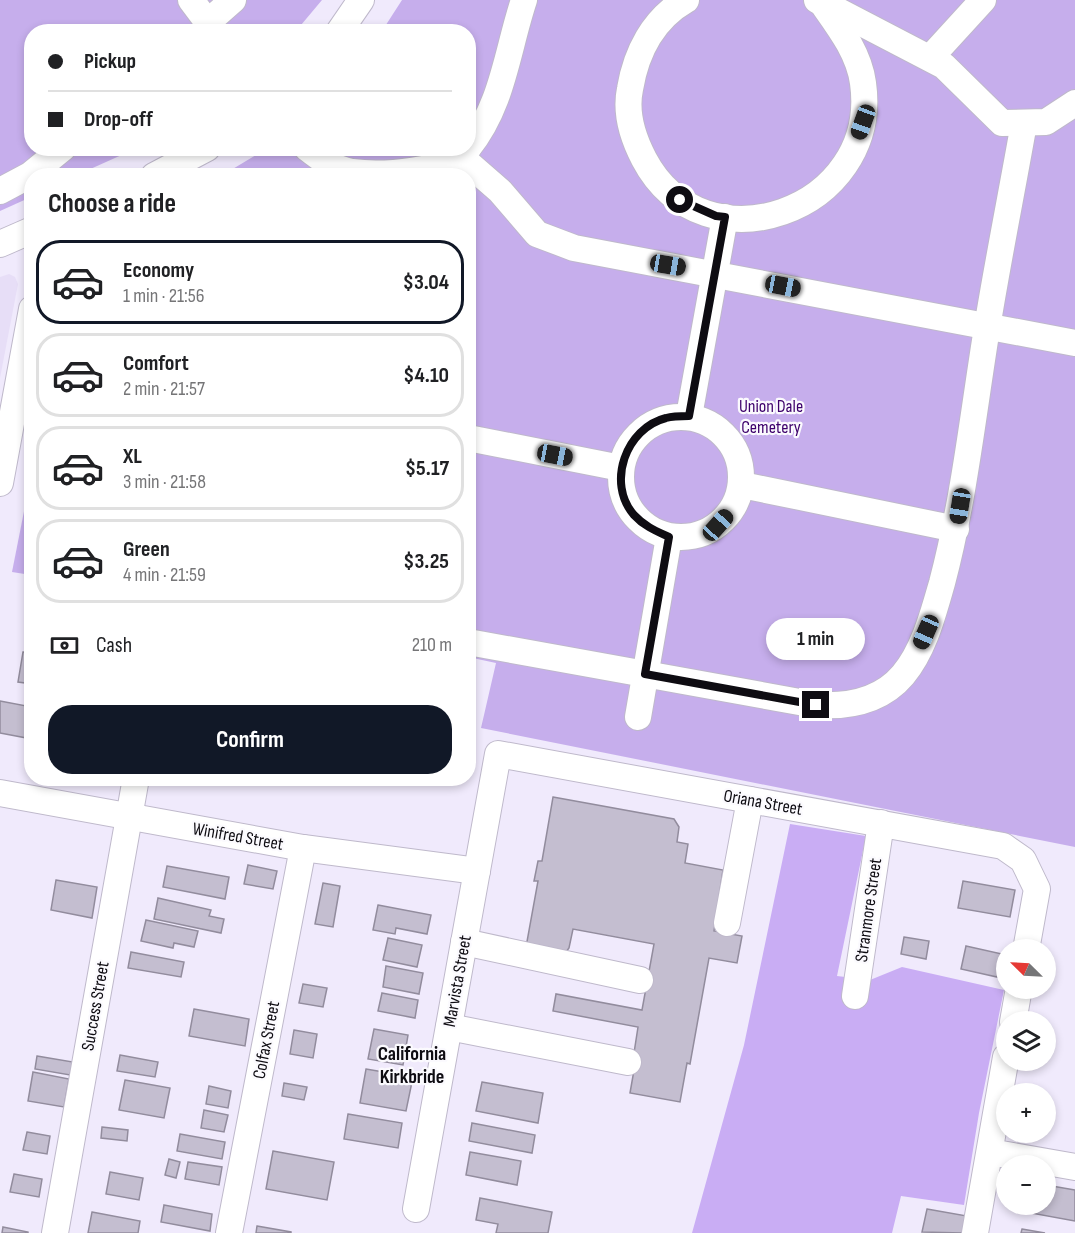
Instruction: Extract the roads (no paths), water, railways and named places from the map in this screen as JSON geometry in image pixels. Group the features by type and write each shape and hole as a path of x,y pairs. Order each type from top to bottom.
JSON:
{"street":[{"path":"191,0 209,24"},
{"path":"213,24 233,0"},
{"path":"344,24 361,0"},
{"path":"476,138 482,131 500,91 524,0"},
{"path":"686,0 654,27 635,62 628,100 634,139 652,173 680,200 716,216 754,220 792,210 825,189 849,159 863,122 863,83 851,46 820,1"},
{"path":"930,58 983,0"},
{"path":"820,1 944,66 1002,123 1046,122 1075,103"},
{"path":"476,643 816,705 845,705 873,697 892,686 904,673 933,617 956,529 987,327 1024,123"},
{"path":"39,168 53,156"},
{"path":"169,168 192,156"},
{"path":"317,156 327,164 339,168"},
{"path":"427,168 454,156"},
{"path":"469,156 537,234 574,248 1075,343"},
{"path":"0,191 24,178"},
{"path":"689,416 725,217"},
{"path":"0,244 24,234"},
{"path":"0,483 24,352"},
{"path":"689,416 712,424 730,440 740,461 742,485 734,507 718,525 697,536 669,537 650,529 633,514 622,492 621,468 628,446 644,428 666,418 689,416"},
{"path":"476,440 621,468"},
{"path":"742,485 956,529"},
{"path":"638,717 669,537"},
{"name":"Oriana Street","path":"498,754 1004,846 1023,860 1037,889 1028,939"},
{"name":"Marvista Street","path":"416,1209 498,754"},
{"name":"Success Street","path":"55,1233 135,786"},
{"name":"Winifred Street","path":"0,792 303,848 477,872"},
{"path":"727,923 750,800"},
{"name":"Stranmore Street","path":"855,996 881,823"},
{"name":"Colfax Street","path":"229,1233 303,848"},
{"path":"464,942 640,980"},
{"path":"449,1027 628,1062"},
{"path":"975,1233 1004,1071"},
{"path":"990,1152 1075,1167"}],"district":[{"name":"California Kirkbride","path":"412,1064"}],"park label":[{"name":"Union Dale Cemetery","path":"771,416"}]}
